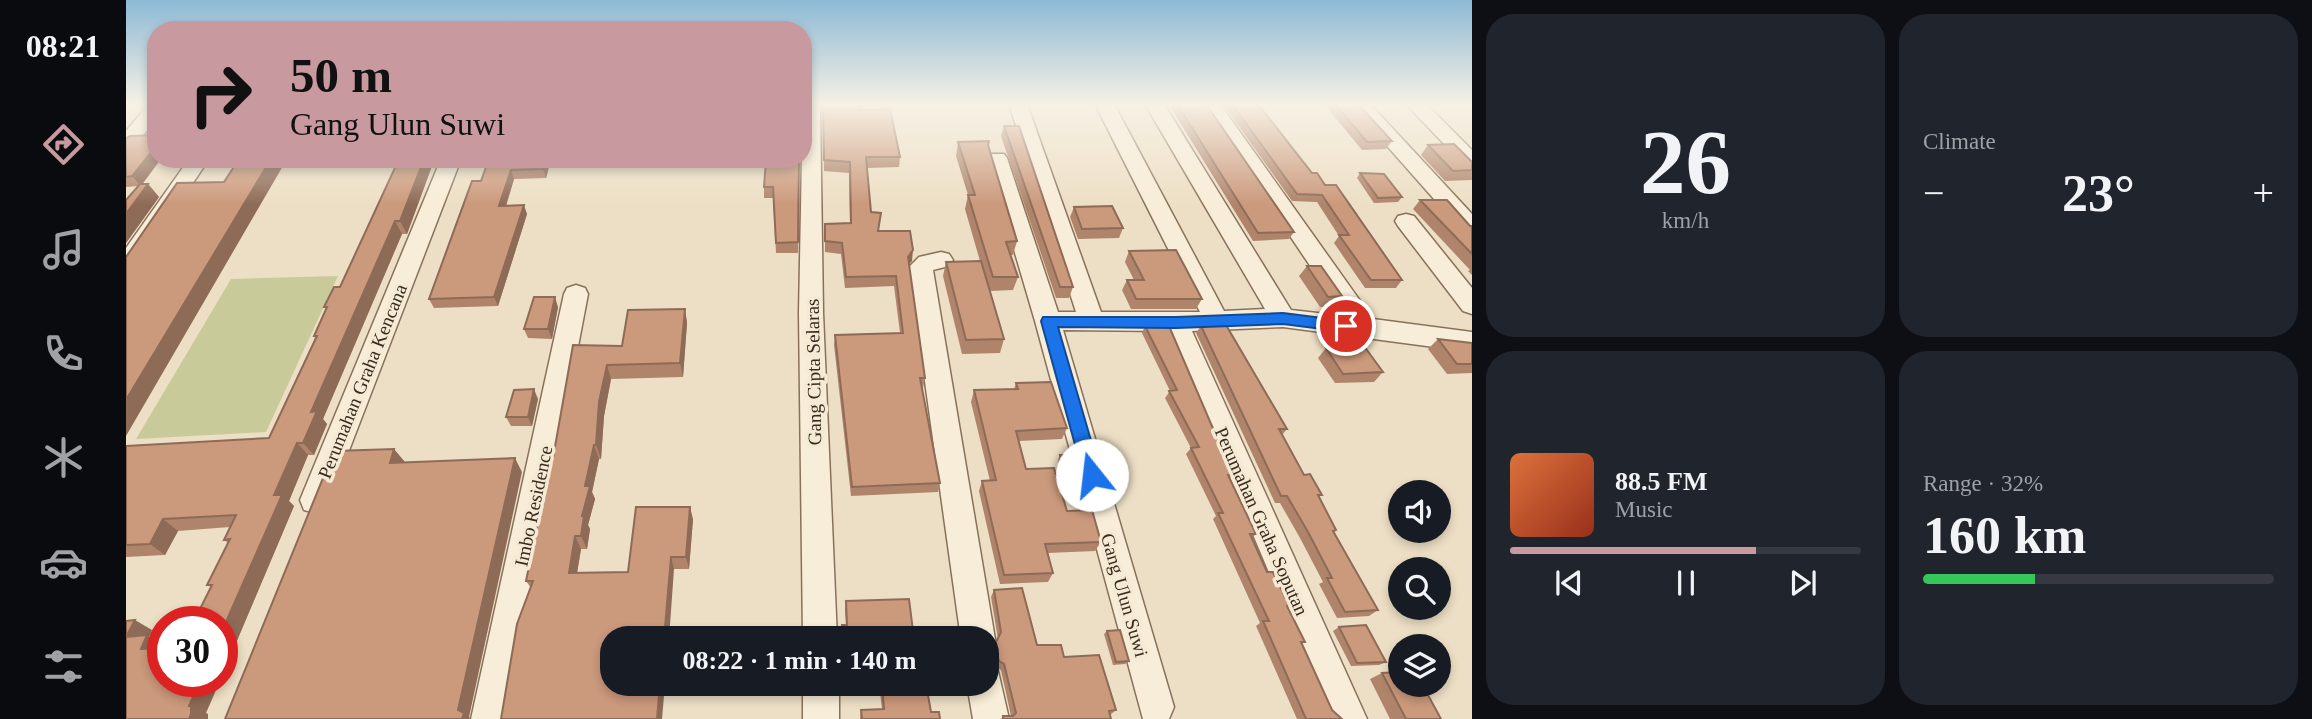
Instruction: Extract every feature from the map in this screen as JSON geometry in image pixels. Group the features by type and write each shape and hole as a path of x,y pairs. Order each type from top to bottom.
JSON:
{"street":[{"path":"1029,138 1092,322"},
{"path":"1121,138 1217,321"},
{"path":"1174,138 1283,318"},
{"path":"1233,138 1367,329"},
{"path":"1390,138 1472,228"},
{"path":"1448,138 1472,162"},
{"name":"Gang Ulun Suwi","path":"997,158 1048,321 1156,707"},
{"path":"126,265 193,168"},
{"name":"Perumahan Graha Kencana","path":"303,530 447,168"},
{"name":"Gang Cipta Selaras","path":"811,168 811,313 820,626"},
{"path":"1406,221 1472,305"},
{"path":"941,260 921,267 976,626"},
{"name":"Imbo Residence","path":"489,719 576,294"},
{"path":"1048,321 1176,322 1283,318 1472,342"},
{"name":"Perumahan Graha Soputan","path":"1176,322 1349,719"},
{"path":"821,696 821,719"},
{"path":"987,696 990,719"}],"green space":[{"path":"338,276 266,432 136,439 231,279"}],"building":[{"path":"126,138 147,138 147,157 132,176 126,177"},
{"path":"824,138 896,138 900,157 866,157 871,212 881,213 878,231 910,231 913,250 908,257 925,378 920,378 940,483 852,487 835,335 903,333 896,276 846,277 842,243 825,241 825,224 851,223 850,162 824,160"},
{"path":"1008,138 1023,138 1073,287 1060,287"},
{"path":"1198,138 1229,138 1294,232 1258,233"},
{"path":"1256,138 1284,138 1325,185 1336,185 1402,280 1371,280 1339,235 1349,235 1322,195 1297,194"},
{"path":"1363,138 1389,138 1392,141 1367,142"},
{"path":"989,141 1017,241 1006,242 1018,277 993,277 968,195 975,195 958,142"},
{"path":"1454,144 1472,162 1472,170 1453,171 1428,145"},
{"path":"233,168 266,168 126,400 126,257 177,183 224,182"},
{"path":"395,168 421,168 400,221 395,221 311,412 317,411 303,443 297,443 274,495 282,495 233,606 202,606 212,585 207,585 230,539 224,540 236,515 163,519 150,544 126,545 126,446 269,438 317,336 314,336 334,287 340,287"},
{"path":"486,168 543,168 511,170 499,206 524,205 494,297 429,299 472,181 481,181"},
{"path":"765,168 799,168 798,242 776,243 773,187 764,187"},
{"path":"1360,173 1384,174 1402,197 1378,198"},
{"path":"140,184 148,184 126,214 126,200"},
{"path":"1420,200 1447,200 1472,226 1472,254"},
{"path":"1112,206 1123,228 1082,229 1074,207"},
{"path":"1176,250 1202,299 1136,299 1127,280 1144,280 1129,251"},
{"path":"981,261 1004,339 966,340 946,262"},
{"path":"1307,266 1321,266 1342,296 1328,297"},
{"path":"534,297 555,297 548,329 524,329"},
{"path":"685,309 680,363 607,365 599,402 596,445 585,486 590,486 582,516 581,536 575,536 569,573 628,572 636,507 690,507 686,557 671,557 665,626 600,626 600,696 659,696 657,719 501,719 517,624 533,581 526,581 553,458 573,345 622,346 628,310"},
{"path":"1226,325 1287,429 1279,429 1304,475 1310,474 1322,495 1318,495 1336,530 1333,531 1378,610 1345,612 1327,578 1332,578 1308,532 1287,496 1281,496 1201,326"},
{"path":"1145,326 1169,326 1233,475 1228,475 1256,534 1250,534 1267,572 1273,572 1289,605 1287,606 1305,642 1301,642 1332,710 1342,719 1306,719 1263,621 1269,621 1218,513 1223,513 1191,448 1199,447 1169,391 1177,390"},
{"path":"1438,339 1472,343 1472,364 1457,364"},
{"path":"1364,346 1383,372 1343,374 1326,348"},
{"path":"1051,382 1067,428 1016,431 1026,469 1054,468 1067,511 1092,510 1101,542 1045,544 1053,573 1004,575 982,481 996,480 974,390 1018,389 1016,383"},
{"path":"534,389 528,417 506,417 514,390"},
{"path":"394,449 390,463 515,458 458,710 464,713 462,719 225,719 234,697 238,697 238,687 334,451"},
{"path":"1060,455 1072,455 1079,481 1068,481"},
{"path":"1022,588 1037,645 1061,645 1064,657 1099,655 1116,710 1109,711 1111,719 1003,719 1003,716 1013,716 1016,713 1004,664 999,661 1001,632 994,590"},
{"path":"909,599 912,626 842,626 847,625 846,601"},
{"path":"135,620 126,637 126,621"},
{"path":"1366,625 1386,662 1357,663 1339,627"},
{"path":"1120,630 1129,661 1116,662 1107,631"},
{"path":"147,635 141,649 147,649 147,697 193,697 189,706 191,714 189,719 126,719 126,637"},
{"path":"1382,673 1388,673 1388,684"},
{"path":"883,696 928,696 931,712 939,712 940,719 862,719 861,710 884,709"},
{"path":"1395,697 1429,697 1441,719 1406,719"}],"route":[{"path":"1092,475 1048,321 1176,322 1283,318 1346,326"}]}
